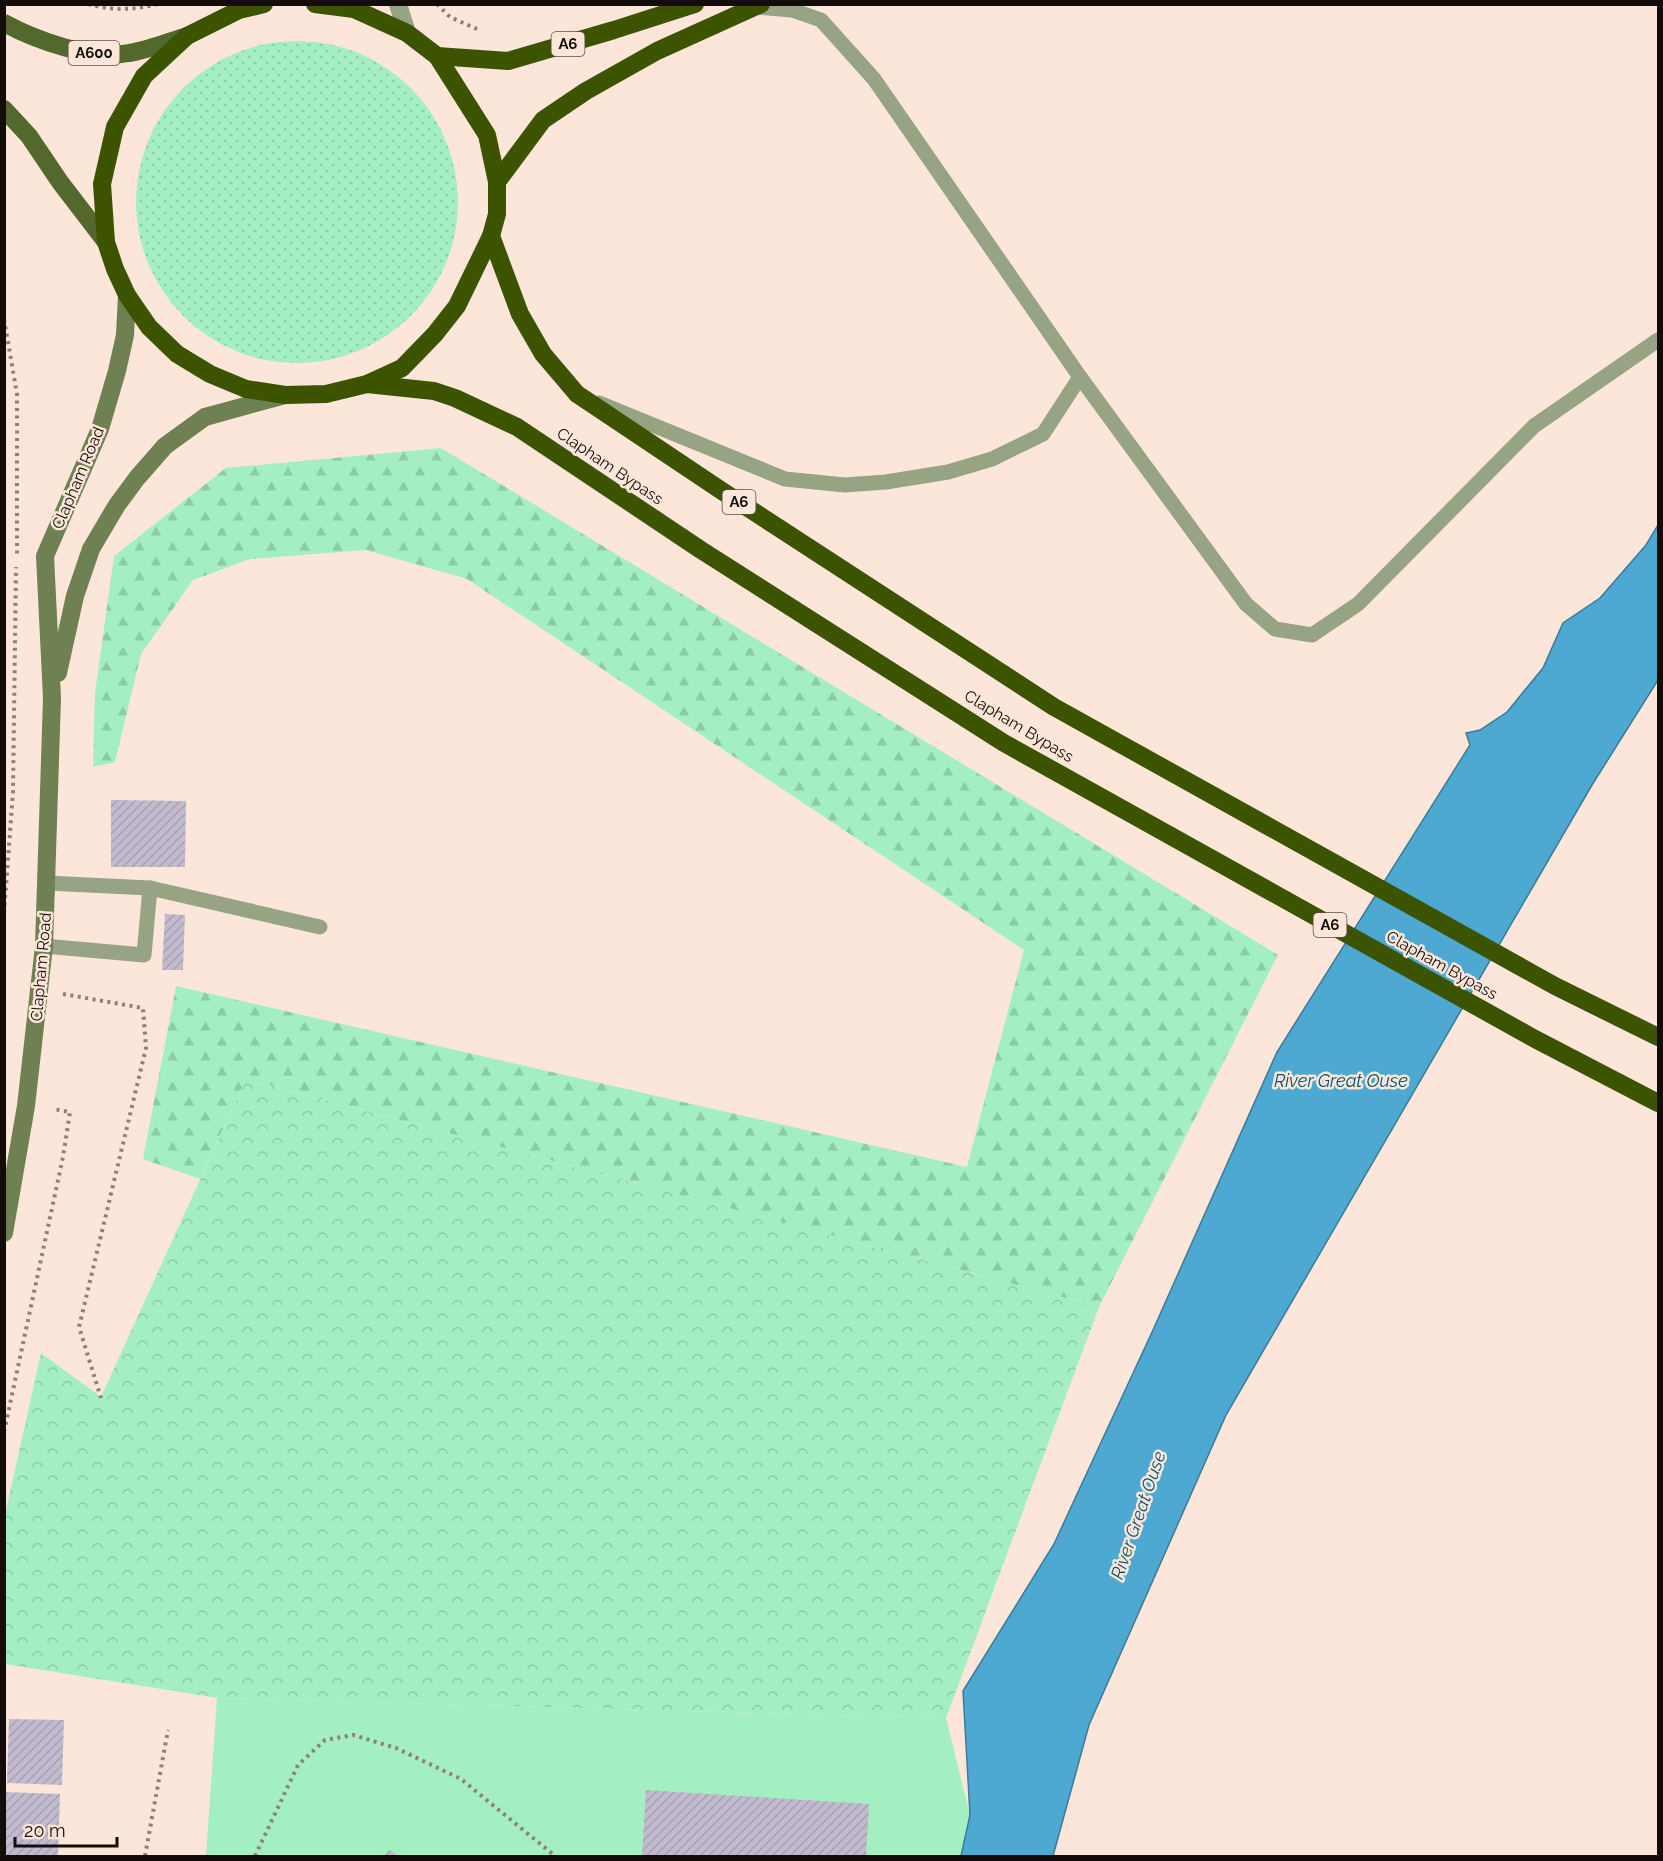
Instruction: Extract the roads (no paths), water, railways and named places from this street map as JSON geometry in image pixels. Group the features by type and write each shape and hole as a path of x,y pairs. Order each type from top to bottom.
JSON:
{"highway":[{"path":"264,4 239,10 186,36 144,76 115,127 102,184 106,242 126,295 149,327 177,354 210,375 246,389 285,395 326,394 367,384 402,368 435,334 457,306 491,236 497,214 497,182 487,135 437,56 407,33 354,9 315,4"},
{"name":"A6","path":"437,56 508,61 695,4"},
{"path":"497,182 543,120 586,91 657,51 759,6"},
{"name":"Clapham Bypass","path":"491,236 520,314 543,354 577,394 732,498 1054,707 1556,986 1659,1037"},
{"name":"Clapham Bypass","path":"367,384 434,391 517,428 701,550 1004,743 1535,1039 1659,1103"}],"main road":[{"name":"A600","path":"4,23 25,34 71,49 96,53 128,54 186,36"},
{"path":"4,109 29,136 60,182 106,242"}],"street":[{"path":"398,4 407,33"},
{"name":"Clapham Road","path":"4,1233 26,1106 44,946 52,699 45,556 100,429 125,335 126,295"},
{"name":"Clapham Road","path":"52,699 75,596 91,549 117,505 165,446 206,417 285,395"}],"lane":[{"path":"759,6 792,10 821,20 874,80 1080,377 1246,604 1275,629 1312,635 1358,604 1534,426 1659,340"},
{"path":"577,394 785,479 844,485 886,482 948,472 992,459 1043,434 1080,377"},
{"path":"47,883 150,888 320,927"},
{"path":"44,946 144,955 150,888"}],"water":[{"name":"River Great Ouse","path":"1658,525 1658,680 1592,785 1226,1415 1089,1725 1053,1856 961,1856 970,1815 963,1691 1054,1544 1153,1330 1277,1052 1470,745 1466,733 1480,730 1507,712 1543,668 1563,623 1600,598 1646,545"}]}
